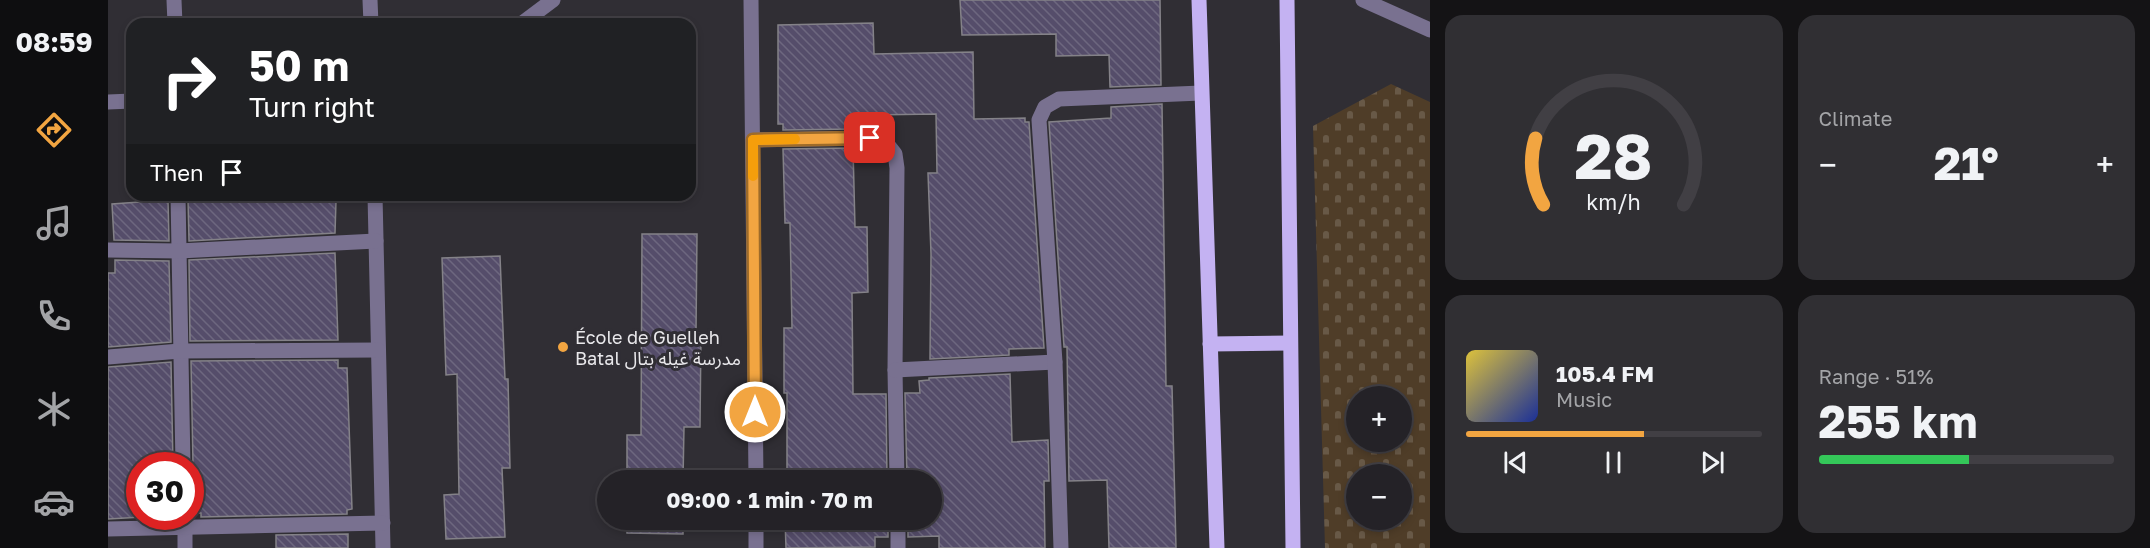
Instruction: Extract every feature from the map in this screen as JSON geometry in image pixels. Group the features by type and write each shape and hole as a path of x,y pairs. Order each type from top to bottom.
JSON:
{"main road":[{"path":"1199,0 1217,548"},
{"path":"1287,0 1293,548"},
{"path":"1210,344 1290,343"}],"street":[{"path":"174,0 175,18"},
{"path":"370,0 371,18"},
{"path":"529,18 553,0"},
{"path":"751,0 756,470"},
{"path":"1363,0 1430,30"},
{"path":"1061,548 1055,362 1039,120 1045,107 1059,99 1201,93"},
{"path":"108,102 126,100"},
{"path":"753,140 870,138 884,140 895,154 897,168 895,370 897,470"},
{"path":"178,201 183,452"},
{"path":"375,201 383,548"},
{"path":"108,250 179,251 376,241"},
{"path":"108,357 180,351 378,350"},
{"path":"895,370 1055,362"},
{"path":"204,521 383,523"},
{"path":"108,529 126,527"},
{"path":"185,530 185,548"},
{"path":"756,530 756,548"},
{"path":"898,530 898,548"}],"green space":[{"path":"1391,84 1430,102 1430,548 1325,548 1313,126"}],"building":[{"path":"960,0 1160,0 1161,85 1110,87 1109,55 1056,56 1056,34 962,35"},
{"path":"873,23 874,54 973,52 974,119 1025,118 1025,122 1029,122 1044,348 1009,349 1009,355 930,359 931,254 928,173 937,173 936,114 870,115 870,122 852,122 852,129 783,130 783,124 778,124 778,25"},
{"path":"1162,104 1166,386 1172,386 1176,548 1109,548 1107,480 1069,481 1067,347 1064,347 1049,122 1111,118 1111,107"},
{"path":"853,148 855,227 867,227 868,292 852,293 853,394 886,394 887,470 787,470 784,328 792,328 790,223 785,223 783,149"},
{"path":"168,201 169,241 114,240 112,204"},
{"path":"188,201 336,201 335,233 189,241"},
{"path":"642,234 697,234 696,333 701,333 700,427 684,427 683,470 627,470 627,435 641,435"},
{"path":"335,253 338,340 190,341 189,260"},
{"path":"500,256 505,379 508,379 510,468 502,468 505,537 446,539 444,495 459,494 457,374 446,375 442,258"},
{"path":"115,260 169,261 171,342 108,347 108,273 115,273"},
{"path":"338,360 338,368 347,368 352,509 347,510 347,514 204,517 204,452 193,452 191,361"},
{"path":"171,362 173,452 126,452 126,518 108,519 108,367"},
{"path":"1010,374 1012,442 1048,440 1049,481 1044,481 1045,548 939,548 939,536 908,537 908,530 942,530 942,470 907,470 905,393 920,393 919,381 929,380 929,378"},
{"path":"627,530 683,530 683,534 627,533"},
{"path":"785,530 888,530 888,537 875,537 875,547 786,548"},
{"path":"348,534 348,548 276,548 276,535"}],"slow traffic":[{"path":"753,176 753,140 795,139"}],"place":[{"name":"École de Guelleh Batal مدرسة غيله بتال","path":"563,347"}],"route":[{"path":"755,412 753,140 870,138"}]}
